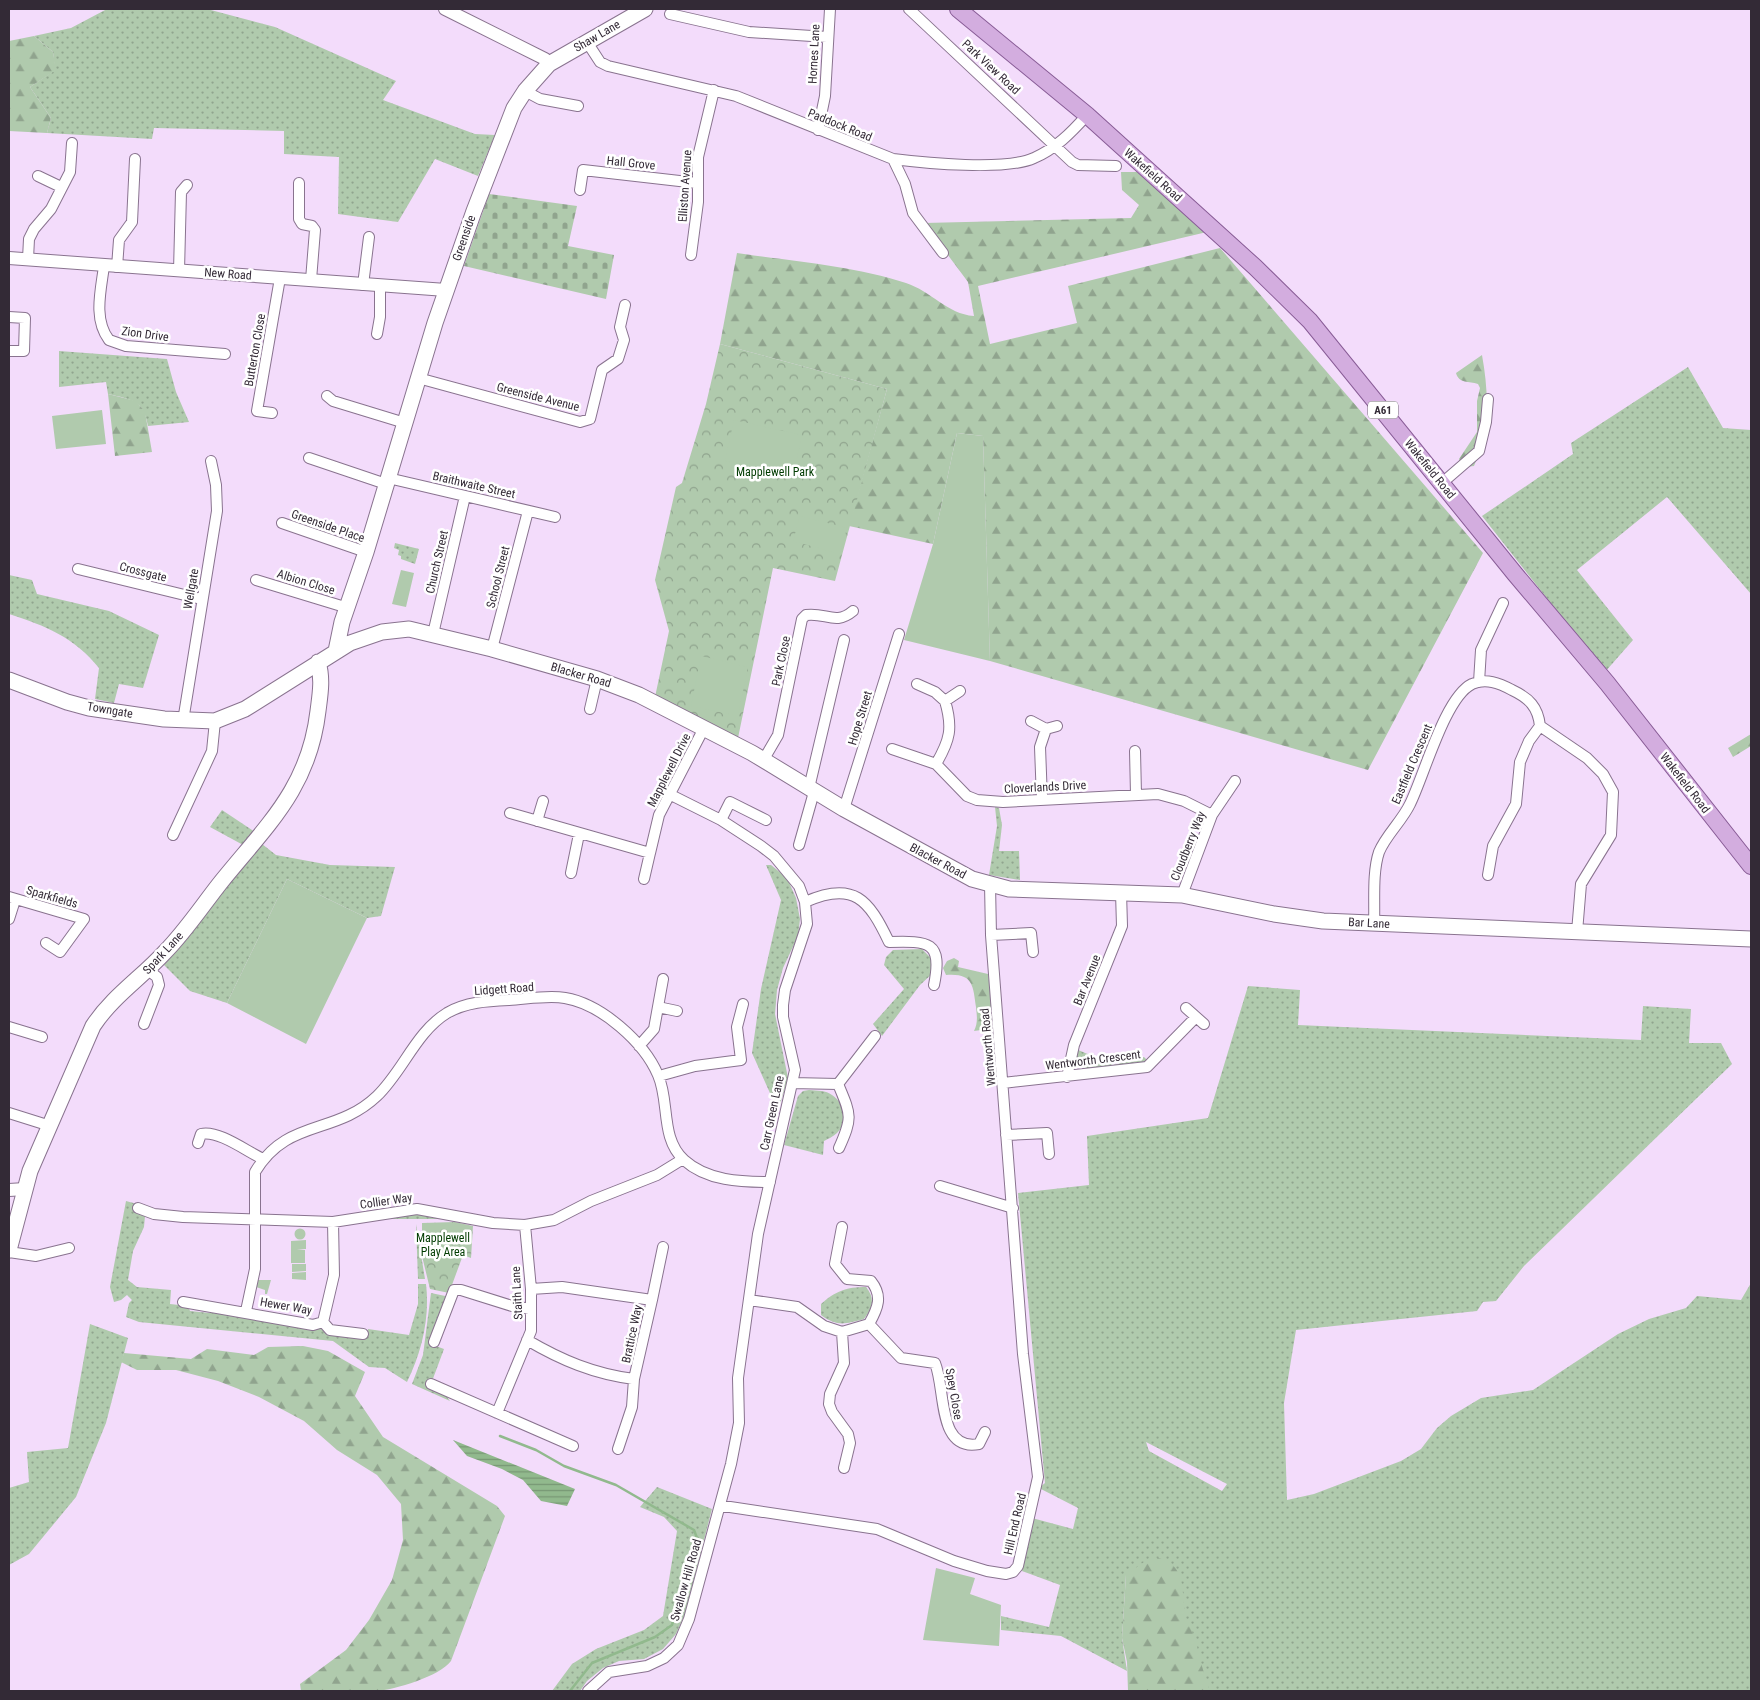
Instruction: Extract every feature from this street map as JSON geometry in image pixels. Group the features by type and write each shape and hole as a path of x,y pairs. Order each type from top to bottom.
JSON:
{"main road":[{"name":"Shaw Lane","path":"549,64 645,9"},
{"name":"Wakefield Road","path":"958,9 1087,115 1255,267 1310,321 1515,574 1607,683 1751,866"},
{"name":"Greenside","path":"336,651 446,290 498,146 514,108 525,91 549,64"},
{"path":"347,610 359,638"},
{"name":"Blacker Road","path":"336,651 359,638 396,629 409,629 492,649 597,679 639,695 764,759 844,809 960,873 990,884"},
{"name":"Towngate","path":"9,680 67,702 89,708 183,721 215,721 245,709 336,651"},
{"name":"Spark Lane","path":"9,1251 30,1171 93,1026 106,1008 148,970 177,940 278,814 298,782 316,726 321,689 321,672 318,662"},
{"name":"Bar Lane","path":"990,884 1032,890 1182,895 1302,919 1374,924 1751,939"}],"street":[{"path":"445,9 545,59 549,64"},
{"name":"Hornes Lane","path":"818,130 825,96 830,9"},
{"name":"Park View Road","path":"908,9 1078,165 1116,166"},
{"path":"670,14 749,32 827,37"},
{"name":"Paddock Road","path":"587,42 600,62 608,66 714,90 758,104 893,159 929,162 1015,163 1034,158 1056,145 1071,134 1087,115"},
{"name":"Elliston Avenue","path":"691,255 698,202 699,148 714,90"},
{"path":"525,91 540,99 578,106"},
{"path":"28,259 32,234 51,208 70,172 72,143"},
{"name":"Zion Drive","path":"135,159 132,222 119,240 110,266 99,314 101,326 109,340 126,346 225,354"},
{"path":"893,159 905,184 913,213 943,253"},
{"name":"Hall Grove","path":"580,190 583,170 697,183"},
{"path":"38,176 62,187"},
{"path":"300,183 299,219 302,224 312,226 315,230 311,280"},
{"path":"178,270 181,192 187,185"},
{"path":"363,285 369,237"},
{"name":"New Road","path":"9,258 446,290"},
{"name":"Butterton Close","path":"272,412 257,411 280,278"},
{"path":"377,334 380,317 380,286"},
{"name":"Greenside Avenue","path":"418,378 580,422 590,419 602,370 618,358 624,340 620,328 625,305"},
{"path":"9,317 25,318 24,352 9,350"},
{"path":"327,396 333,401 405,423"},
{"path":"1442,483 1479,451 1486,422 1488,398"},
{"path":"309,458 387,481"},
{"name":"Wellgate","path":"183,721 201,599 217,512 216,484 211,461"},
{"name":"Braithwaite Street","path":"387,481 465,496 555,517"},
{"name":"Church Street","path":"433,634 465,496"},
{"name":"School Street","path":"492,649 528,511"},
{"name":"Greenside Place","path":"282,523 366,552"},
{"name":"Crossgate","path":"78,569 201,599"},
{"name":"Albion Close","path":"256,580 347,610"},
{"path":"1503,603 1481,650 1479,682 1501,684 1520,694 1535,708 1540,726 1588,758 1603,774 1613,792 1611,835 1580,884 1577,932"},
{"name":"Park Close","path":"764,759 778,735 802,619 806,615 811,614 837,619 845,618 853,611"},
{"name":"Hope Street","path":"844,809 899,634"},
{"path":"799,845 844,640"},
{"path":"590,709 597,679"},
{"name":"Eastfield Crescent","path":"1374,924 1376,870 1380,852 1409,805 1440,729 1459,696 1472,685 1479,682"},
{"path":"917,684 936,692 945,701 949,714 949,740 936,764"},
{"path":"945,701 960,691"},
{"path":"173,834 212,751 215,721"},
{"path":"1031,721 1046,729 1057,726"},
{"path":"1488,875 1493,846 1516,804 1520,762 1529,741 1540,726"},
{"name":"Mapplewell Drive","path":"644,879 659,815 704,728"},
{"path":"1042,800 1040,747 1046,729"},
{"name":"Cloverlands Drive","path":"892,749 936,764 967,796 977,800 1003,802 1136,794 1172,796 1212,815"},
{"path":"1135,750 1136,794"},
{"name":"Cloudberry Way","path":"1182,895 1212,815 1235,781"},
{"name":"Carr Green Lane","path":"669,794 721,820 774,856 792,875 805,902 805,934 789,976 783,1005 783,1017 795,1070 758,1234 738,1378 739,1423 720,1508"},
{"path":"537,821 543,801"},
{"path":"721,820 730,802 766,820"},
{"path":"510,813 650,853"},
{"path":"571,872 579,834"},
{"name":"Wentworth Road","path":"990,884 991,935 1013,1208"},
{"name":"Bar Avenue","path":"1067,1077 1074,1046 1122,926 1121,892"},
{"path":"805,902 832,893 843,893 861,900 875,913 889,942 918,941 932,949 938,965 934,986"},
{"name":"Sparkfields","path":"9,919 12,898 84,919 60,952 46,943"},
{"path":"991,935 1031,933 1033,952"},
{"path":"144,1024 159,985 157,977 148,970"},
{"path":"639,1046 654,1029 663,979"},
{"name":"Lidgett Road","path":"255,1221 255,1172 263,1159 278,1144 302,1131 354,1114 376,1097 394,1077 426,1030 446,1014 466,1004 563,997 584,1002 609,1018 651,1060 659,1076 670,1138 683,1159 697,1170 735,1182 770,1182"},
{"path":"659,1076 695,1066 741,1060 737,1027 743,1004"},
{"path":"658,1007 677,1011"},
{"name":"Wentworth Crescent","path":"1003,1083 1147,1067 1200,1020 1186,1008"},
{"path":"9,1027 42,1037"},
{"path":"838,1084 875,1036"},
{"path":"792,1083 838,1084"},
{"path":"838,1084 849,1110 850,1124 839,1148"},
{"path":"9,1113 49,1124"},
{"path":"198,1143 201,1134 208,1132 222,1137 263,1159"},
{"path":"1006,1136 1046,1133 1049,1154"},
{"name":"Collier Way","path":"138,1208 154,1214 183,1218 333,1222 417,1209 493,1223 525,1225 554,1220 598,1197 657,1175 683,1159"},
{"path":"940,1186 1013,1208"},
{"path":"9,1190 25,1189"},
{"name":"Hill End Road","path":"720,1508 730,1507 877,1529 970,1566 1006,1574 1013,1572 1018,1566 1038,1477 1023,1354 1013,1208"},
{"name":"Hewer Way","path":"246,1311 255,1269 255,1221"},
{"name":"Hewer Way","path":"323,1322 334,1275 333,1222"},
{"name":"Staith Lane","path":"498,1413 531,1331 531,1289 525,1225"},
{"path":"749,1300 797,1307 824,1326 842,1332 869,1324 879,1298 876,1288 870,1281 847,1279 835,1264 842,1227"},
{"path":"652,1300 663,1246"},
{"path":"9,1251 36,1256 69,1248"},
{"name":"Brattice Way","path":"527,1340 557,1358 593,1372 634,1379 652,1300 562,1287 531,1289"},
{"path":"434,1342 454,1290 457,1289 512,1306 531,1309"},
{"name":"Hewer Way","path":"182,1302 246,1311 313,1324 323,1322"},
{"name":"Hewer Way","path":"323,1322 330,1330 363,1334"},
{"name":"Spey Close","path":"869,1324 901,1358 935,1364 939,1374 948,1430 954,1439 971,1446 979,1444 986,1432"},
{"path":"842,1332 844,1363 830,1394 829,1404 832,1412 848,1434 850,1443 844,1468"},
{"path":"618,1449 632,1407 634,1379"},
{"path":"431,1384 573,1446"},
{"name":"Swallow Hill Road","path":"588,1691 609,1672 647,1666 664,1658 678,1645 689,1619 720,1508"}],"green space":[{"path":"107,9 207,9 275,27 396,81 383,100 475,134 495,135 478,176 435,159 398,222 338,214 339,157 284,154 284,131 154,128 152,139 47,133 51,118 30,87 55,70 53,52 34,36 71,28"},
{"path":"34,36 53,52 56,70 30,87 51,118 47,133 9,131 9,41"},
{"path":"1121,172 1137,172 1207,232 978,286 990,344 1077,323 1068,286 1220,248 1483,553 1368,770 990,661 983,436 957,433 933,544 849,526 887,389 720,344 737,253 844,268 886,277 915,287 956,311 974,316 968,282 924,223 1131,218 1139,205 1122,190"},
{"path":"489,194 577,206 568,246 614,255 606,299 464,266"},
{"name":"Mapplewell Park","path":"720,344 887,389 835,581 773,568 738,738 655,697 669,631 655,580 676,487 682,483 706,404"},
{"path":"59,351 167,359 176,392 189,422 148,426 143,410 135,402 108,394 106,382 59,387"},
{"path":"1482,355 1487,412 1483,439 1474,466 1466,467 1460,464 1459,459 1477,432 1477,401 1480,388 1478,384 1462,381 1457,377 1456,373"},
{"path":"1688,367 1723,428 1751,430 1751,594 1667,497 1577,570 1633,640 1605,672 1482,516 1573,454 1571,443"},
{"path":"108,394 136,401 145,412 152,452 115,456"},
{"path":"102,410 106,444 56,449 52,416"},
{"path":"734,420 802,435 793,476 725,461"},
{"path":"957,433 983,436 990,661 904,640 933,544"},
{"path":"800,516 847,528 840,554 793,541"},
{"path":"395,543 419,549 415,564 401,559 401,556 398,555 399,550 394,548"},
{"path":"401,570 414,573 406,607 392,604"},
{"path":"9,575 32,580 37,594 109,611 159,635 143,688 119,684 114,703 95,699 99,668 80,648 47,628 9,614"},
{"path":"701,656 748,667 738,716 691,706"},
{"path":"1751,734 1751,746 1733,757 1728,748"},
{"path":"995,807 999,808 1002,825 999,851 1019,851 1020,880 989,875 997,826"},
{"path":"222,810 255,832 245,846 210,827"},
{"path":"262,844 276,855 330,865 395,867 381,916 367,918 287,879 227,1003 190,991 164,965"},
{"path":"766,865 771,865 787,878 796,898 800,919 798,936 783,968 777,990 775,1014 788,1078 778,1111 752,1053 761,989 781,900"},
{"path":"287,879 367,918 306,1044 227,1003"},
{"path":"922,949 934,961 933,973 920,985 882,1036 873,1024 904,989 884,965 886,957 893,950"},
{"path":"954,958 959,961 958,967 988,974 996,1028 974,1031 977,1016 970,982 962,976 946,975 943,968 947,961"},
{"path":"1248,986 1300,990 1298,1025 1641,1040 1643,1006 1691,1009 1689,1043 1721,1043 1732,1064 1524,1266 1496,1301 1483,1302 1477,1311 1296,1330 1284,1403 1287,1500 1314,1494 1401,1461 1421,1449 1437,1428 1451,1416 1481,1398 1533,1390 1618,1334 1649,1319 1686,1308 1697,1296 1741,1300 1751,1283 1751,1691 1207,1691 1126,1575 1122,1638 1127,1671 1061,1636 1001,1630 1001,1616 1049,1627 1060,1585 1022,1571 1032,1518 1073,1529 1078,1508 1039,1488 1045,1483 1018,1193 1089,1185 1087,1136 1208,1118","holes":["1146,1442 1227,1484 1222,1491 1149,1451"]},
{"path":"1076,1049 1113,1065 1144,1057 1148,1061 1088,1070 1078,1064"},
{"path":"803,1091 830,1093 840,1103 844,1113 843,1124 840,1129 836,1134 824,1141 823,1155 784,1145 798,1096"},
{"path":"126,1201 137,1204 137,1211 145,1216 144,1227 133,1251 128,1280 137,1287 171,1290 170,1304 188,1306 190,1311 210,1313 214,1310 318,1326 367,1337 368,1329 409,1335 418,1304 418,1284 426,1284 427,1309 424,1334 417,1359 407,1382 385,1368 369,1367 333,1341 139,1322 126,1317 129,1303 132,1300 127,1295 121,1300 114,1302 110,1287"},
{"path":"420,1213 447,1219 374,1219"},
{"name":"Mapplewell Play Area","path":"455,1222 473,1226 471,1258 463,1255 449,1293 430,1289 422,1256 422,1223"},
{"path":"416,1224 425,1279 418,1279"},
{"path":"300,1228 306,1234 300,1240 294,1234"},
{"path":"306,1240 306,1249 297,1249 305,1250 305,1263 291,1263 291,1241"},
{"path":"292,1264 306,1264 306,1271 292,1272"},
{"path":"306,1272 306,1280 292,1279 292,1273"},
{"path":"257,1280 271,1280 267,1294 265,1294 265,1290 256,1287"},
{"path":"866,1287 871,1296 872,1303 864,1319 837,1323 821,1315 821,1304 832,1296 847,1289"},
{"path":"431,1293 450,1297 433,1345 444,1349 431,1384 442,1390 450,1401 412,1384 423,1355"},
{"path":"90,1324 128,1338 106,1423 76,1497 29,1554 9,1565 9,1488 29,1482 27,1452 68,1448"},
{"path":"303,1346 328,1351 365,1372 355,1396 383,1437 497,1506 505,1516 451,1661 437,1672 405,1685 384,1690 348,1692 301,1691 300,1684 346,1650 369,1620 392,1580 403,1540 401,1504 377,1475 337,1450 304,1421 259,1397 218,1381 176,1370 137,1370 121,1362 124,1353 191,1359 207,1349 254,1355 268,1347"},
{"path":"657,1487 712,1509 685,1614 676,1634 663,1649 644,1659 619,1661 603,1668 587,1681 580,1691 552,1691 572,1664 596,1649 644,1630 663,1616 677,1531 664,1517 640,1507"},
{"path":"1151,1557 1172,1565 1178,1572 1183,1590 1187,1621 1195,1639 1210,1691 1128,1691 1127,1662 1122,1638 1126,1575"},
{"path":"936,1568 975,1578 970,1594 1001,1605 999,1646 923,1640"}],"shaded area":[{"path":"453,1440 575,1489 567,1506 541,1501 523,1480 502,1469 467,1456"}],"waterway":[{"path":"500,1436 536,1450 564,1466 616,1485 694,1530 697,1538 672,1625 655,1637 592,1663 570,1691"}]}
